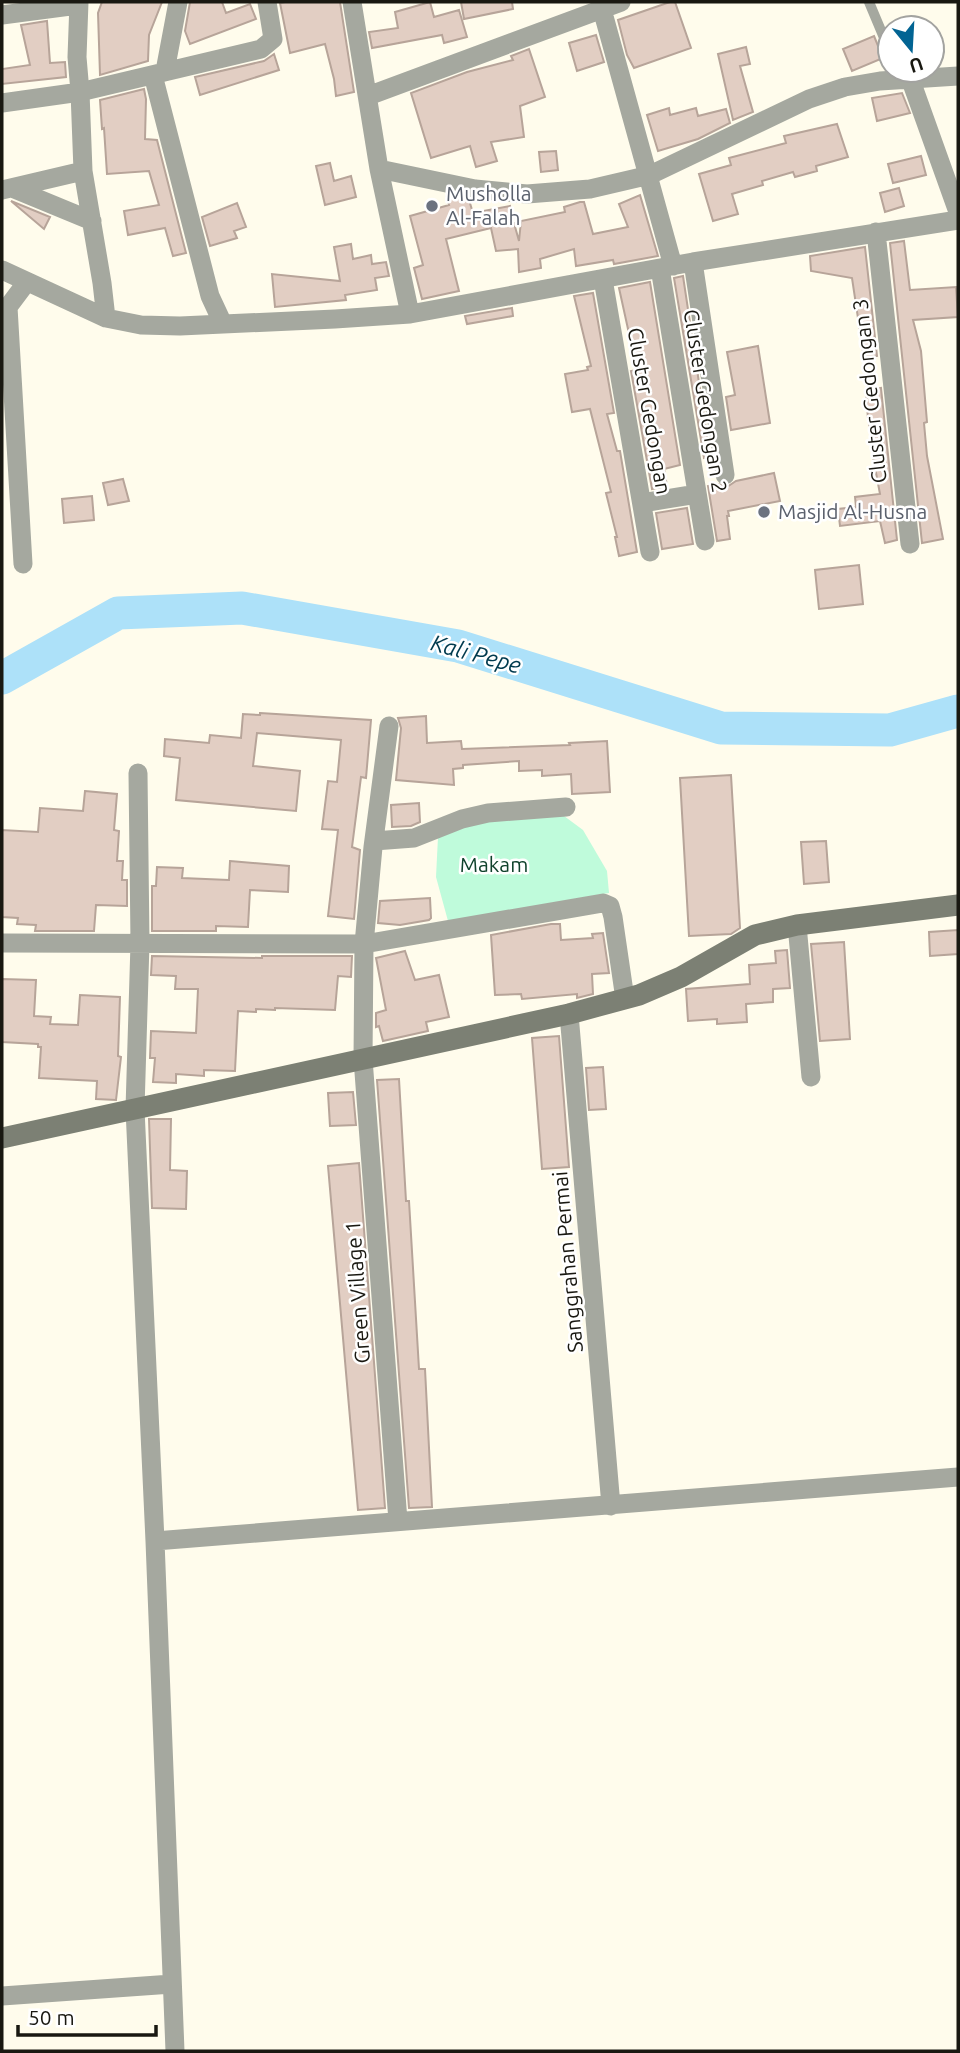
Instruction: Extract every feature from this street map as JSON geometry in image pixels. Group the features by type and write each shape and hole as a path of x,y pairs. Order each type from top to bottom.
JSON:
{"street":[{"path":"178,2 159,73 210,296 223,324"},
{"path":"2,103 80,92 261,49 273,39 267,2"},
{"path":"352,2 379,169 410,314"},
{"path":"368,96 601,6 621,2"},
{"path":"2,15 79,3 77,57 83,171 106,318"},
{"path":"601,6 675,265 725,475"},
{"path":"379,169 475,190 527,194 590,190 650,176 809,99 876,81"},
{"path":"907,84 958,212"},
{"path":"7,189 83,171"},
{"path":"7,189 92,221"},
{"path":"2,270 106,318 141,325 223,324 410,314 675,265 958,220"},
{"name":"Cluster Gedongan 3","path":"876,232 910,544"},
{"name":"Cluster Gedongan 2","path":"675,265 697,494 705,541"},
{"name":"Cluster Gedongan","path":"603,279 650,552"},
{"path":"23,564 5,307 26,283"},
{"path":"642,503 697,494"},
{"name":"Green Village 1","path":"389,726 374,841 365,944 363,1059 398,1521"},
{"path":"138,773 140,943 135,1109 175,2051"},
{"path":"374,841 414,838 462,819 488,813 566,807"},
{"path":"2,943 365,944 603,903 610,906 613,917 625,999"},
{"path":"2,1138 569,1014 625,999 681,977 755,935 797,925 958,905"},
{"path":"797,925 811,1077"},
{"name":"Sanggrahan Permai","path":"569,1014 611,1506"},
{"path":"155,1541 958,1477"},
{"path":"2,1996 172,1984"}],"lane":[{"path":"869,2 876,18"}],"green space":[{"name":"Makam","path":"560,813 583,830 607,871 609,893 448,921 436,877 438,837 460,824"}],"building":[{"path":"102,2 162,2 149,35 148,61 100,75 98,13"},
{"path":"190,2 222,2 226,13 250,4 256,19 190,44 185,31"},
{"path":"340,2 354,92 336,96 325,44 290,53 280,3"},
{"path":"430,2 434,17 459,10 467,37 444,43 442,35 372,48 369,32 398,28 395,12"},
{"path":"461,2 512,2 513,9 464,19"},
{"path":"675,2 691,48 634,68 627,55 618,20"},
{"path":"47,21 50,63 65,62 66,77 2,84 2,69 30,65 21,25"},
{"path":"596,35 604,62 577,71 569,43"},
{"path":"874,36 876,61 852,71 843,49"},
{"path":"746,47 750,64 740,66 753,112 733,120 718,54"},
{"path":"529,49 545,97 520,106 524,137 491,142 497,161 476,167 470,146 431,158 411,93 467,72 513,60 511,56"},
{"path":"274,54 279,70 200,95 195,77 264,61"},
{"path":"144,89 145,139 157,140 186,253 173,256 165,228 128,235 124,211 159,205 149,171 107,174 100,100"},
{"path":"902,93 910,113 877,121 872,98"},
{"path":"669,108 670,115 696,108 698,116 726,109 730,123 698,139 658,151 647,115"},
{"path":"837,124 848,157 816,166 817,171 795,177 793,172 732,194 738,214 713,221 699,174 731,165 729,158 786,143 784,136"},
{"path":"556,151 558,170 541,172 539,152"},
{"path":"921,156 926,175 893,183 888,164"},
{"path":"330,163 334,181 351,176 356,197 325,205 316,166"},
{"path":"899,188 904,206 885,212 880,193"},
{"path":"640,195 658,256 614,264 613,260 576,266 574,249 540,259 541,268 519,272 518,249 496,251 491,228 446,239 459,291 422,299 414,268 423,265 410,216 449,205 447,197 469,200 473,213 510,206 512,223 519,241 521,221 565,212 564,207 580,202 584,202 593,234 628,227 619,204"},
{"path":"11,201 50,217 44,229"},
{"path":"237,203 246,227 234,231 237,238 210,246 202,217"},
{"path":"904,241 910,290 956,287 958,317 913,320 921,351 927,456 943,539 922,543 890,243"},
{"path":"351,244 353,259 371,255 372,264 386,262 389,276 375,278 377,290 345,295 346,300 275,307 272,274 340,281 334,247"},
{"path":"865,247 877,356 864,358 852,278 811,271 810,256"},
{"path":"683,276 710,456 704,458 674,278"},
{"path":"650,282 680,465 664,469 667,486 652,489 631,371 637,370 619,288"},
{"path":"593,293 614,413 607,414 617,451 620,451 637,552 619,556 606,493 611,492 590,409 572,412 565,374 588,370 587,367 591,366 574,296"},
{"path":"512,308 513,316 467,324 465,316"},
{"path":"758,346 770,423 731,430 726,397 735,395 727,352"},
{"path":"881,388 897,540 885,543 880,521 840,526 838,509 856,507 855,497 880,494 866,390"},
{"path":"774,473 780,501 728,511 730,539 717,541 708,486 718,484 727,487 736,481"},
{"path":"123,479 129,501 108,505 103,483"},
{"path":"92,496 94,520 64,523 62,499"},
{"path":"687,508 693,544 662,549 656,513"},
{"path":"859,565 863,604 819,609 815,570"},
{"path":"243,714 371,720 366,778 361,777 352,847 360,850 354,919 328,916 338,830 322,829 328,781 337,782 341,740 257,733 253,766 300,771 296,811 176,800 180,758 164,756 165,739 209,743 210,735 241,738"},
{"path":"426,716 427,743 461,741 462,749 607,741 610,792 572,794 571,774 542,776 542,770 519,771 519,761 463,765 463,768 453,769 454,785 396,780 401,728 398,718"},
{"path":"731,775 740,928 731,934 689,936 680,778"},
{"path":"85,791 117,794 114,830 119,831 117,861 123,861 122,880 127,880 127,906 96,905 94,931 35,931 36,925 17,924 18,918 2,917 2,830 38,832 40,808 83,811"},
{"path":"419,803 420,822 411,826 392,827 391,805"},
{"path":"826,841 829,882 804,884 801,842"},
{"path":"230,861 289,866 288,892 250,890 248,927 216,926 216,931 152,931 152,886 156,886 157,867 183,868 182,878 229,880"},
{"path":"430,898 429,920 400,925 378,923 380,901"},
{"path":"560,924 561,940 593,938 592,934 603,933 609,973 592,974 593,994 577,998 577,994 522,999 521,994 495,995 491,935"},
{"path":"958,930 958,954 930,956 929,932"},
{"path":"844,942 850,1039 820,1041 811,944"},
{"path":"787,950 790,988 773,989 773,1002 746,1004 747,1022 717,1024 717,1019 688,1021 686,989 750,984 749,965 776,963 775,951"},
{"path":"405,951 415,980 439,975 449,1017 426,1022 428,1031 383,1041 379,1026 376,1027 376,1013 386,1010 376,958"},
{"path":"152,956 352,956 351,977 338,976 335,1010 275,1008 256,1009 256,1012 238,1011 235,1071 204,1070 204,1076 176,1074 176,1083 153,1082 155,1058 150,1058 151,1031 196,1033 198,989 175,989 176,976 151,975"},
{"path":"2,979 36,980 34,1016 51,1017 50,1024 78,1025 80,995 120,997 118,1056 121,1057 116,1100 96,1099 97,1081 39,1078 41,1047 38,1047 38,1044 2,1042"},
{"path":"559,1036 569,1167 542,1169 532,1038"},
{"path":"603,1067 606,1109 589,1110 586,1068"},
{"path":"399,1079 419,1369 425,1369 432,1507 409,1508 377,1080"},
{"path":"353,1092 356,1125 330,1126 328,1093"},
{"path":"149,1119 171,1119 170,1170 187,1171 186,1209 152,1208"},
{"path":"359,1163 385,1508 358,1510 328,1166"}],"waterway":[{"name":"Kali Pepe","path":"2,678 118,613 242,608 458,646 721,728 890,730 958,711"}],"place":[{"name":"Musholla Al-Falah","path":"432,206"},
{"name":"Masjid Al-Husna","path":"764,512"}]}
